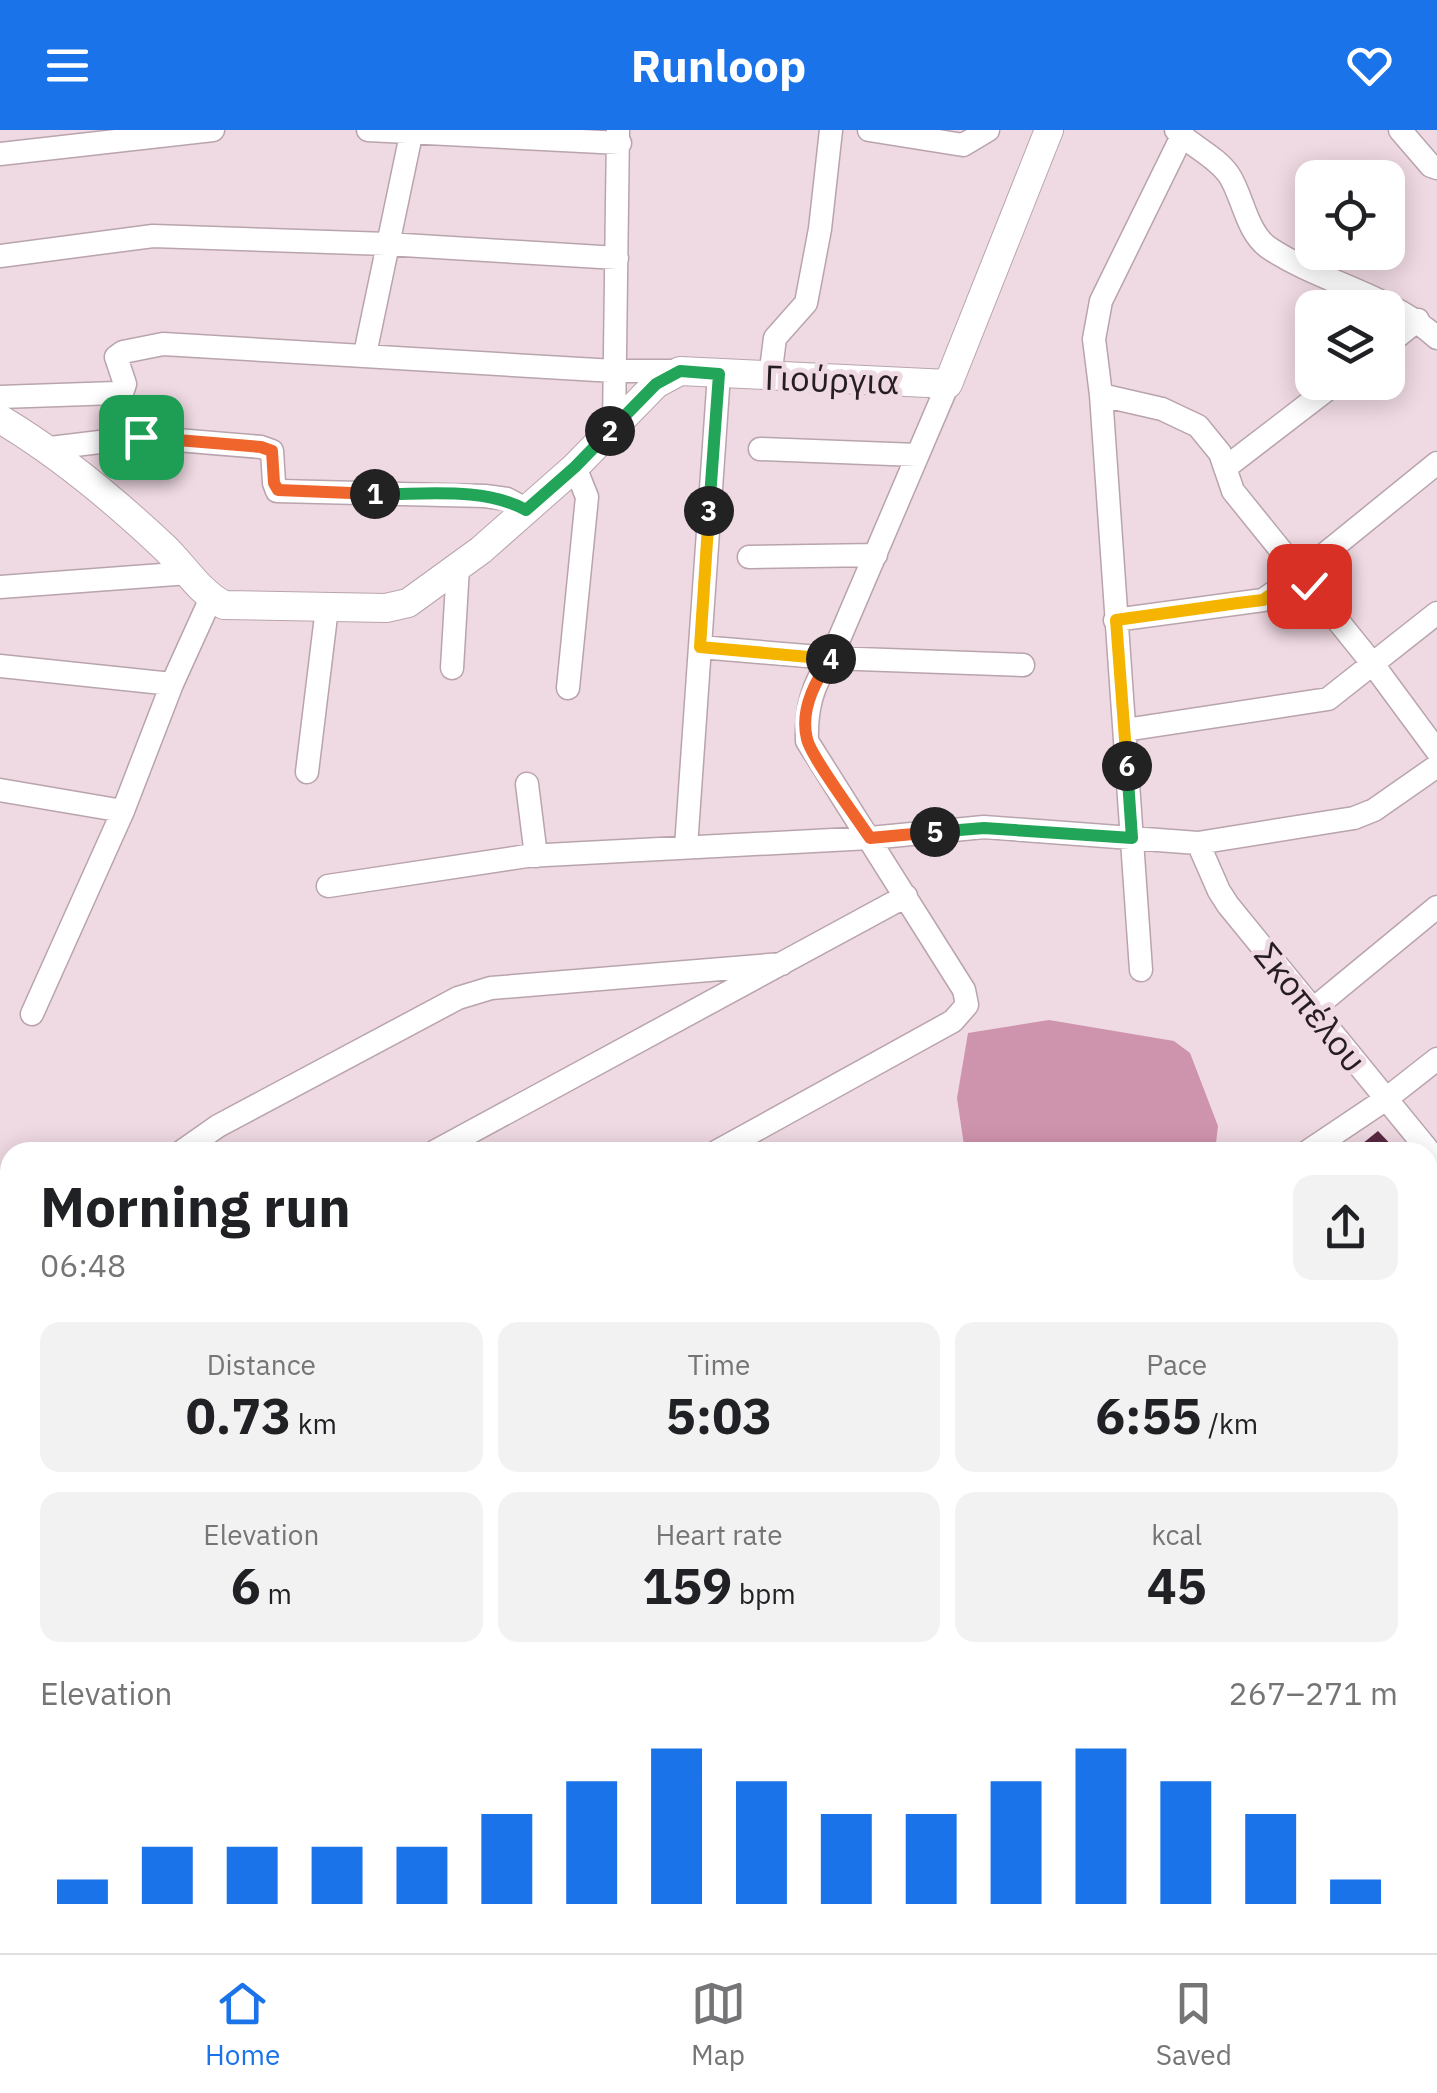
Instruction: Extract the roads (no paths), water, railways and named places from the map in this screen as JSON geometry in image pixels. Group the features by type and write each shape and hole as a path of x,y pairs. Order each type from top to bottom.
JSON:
{"street":[{"path":"0,154 213,130"},
{"path":"368,130 620,136 614,426"},
{"path":"770,377 775,338 806,302 832,130"},
{"path":"868,130 963,145 988,130"},
{"name":"Γιούργια","path":"680,371 948,384 1050,130"},
{"path":"1400,130 1437,168"},
{"path":"366,354 411,132"},
{"path":"1141,970 1102,395 1094,338 1101,300 1179,133 1228,174 1264,244 1293,262 1353,286 1418,320 1437,338"},
{"path":"0,256 153,236 386,244 616,258"},
{"path":"1405,330 1418,320"},
{"path":"0,397 123,390 125,384 116,357 122,352 163,344 614,371 680,371"},
{"path":"0,418 84,476 211,598 224,605 386,608 408,603 458,567 575,467 656,384 680,371"},
{"path":"686,847 719,374"},
{"path":"734,1142 953,1022 967,1005 964,990 807,741 806,708 832,658 948,384"},
{"path":"1102,395 1162,408 1198,426 1220,453 1233,491 1372,663 1437,751"},
{"path":"1225,468 1314,400"},
{"path":"42,449 141,437 261,447 272,451 278,490 484,496 507,499 526,510"},
{"path":"760,450 917,455"},
{"path":"1116,620 1263,600 1437,463"},
{"path":"568,688 588,497 575,467"},
{"path":"749,556 876,556"},
{"path":"452,668 458,567"},
{"path":"0,587 189,573"},
{"path":"32,1014 211,598"},
{"path":"307,772 327,608"},
{"path":"1125,730 1328,700 1437,613"},
{"path":"700,647 832,658 1023,665"},
{"path":"0,666 172,684"},
{"path":"328,886 536,856 984,828 1198,844 1354,818 1374,810 1437,766"},
{"path":"527,784 536,856"},
{"path":"0,790 123,810"},
{"name":"Σκοπέλου","path":"1198,844 1218,891 1421,1142"},
{"path":"453,1142 906,896"},
{"path":"1312,1010 1437,907"},
{"path":"195,1142 218,1126 458,998 491,988 782,964"},
{"path":"1322,1142 1437,1059"}]}
